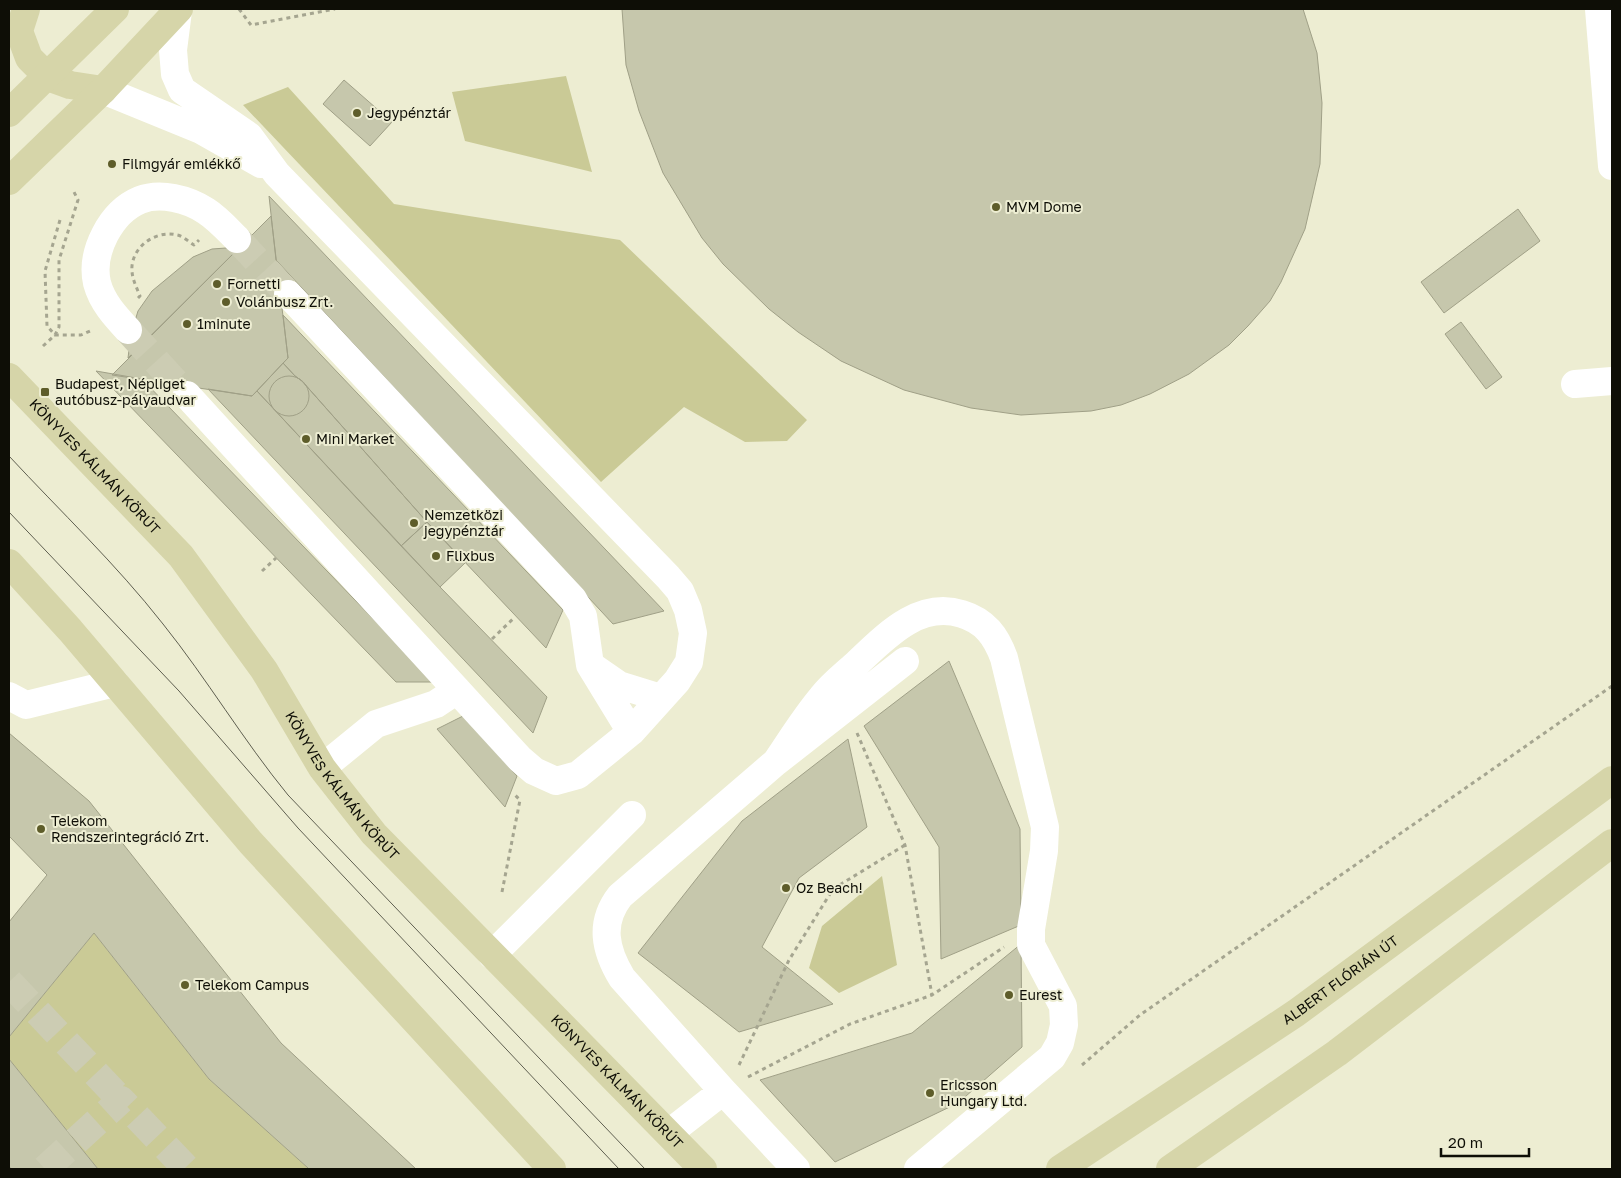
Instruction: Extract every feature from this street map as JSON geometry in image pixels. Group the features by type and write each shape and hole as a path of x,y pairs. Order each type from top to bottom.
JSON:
{"main road":[{"path":"9,26 26,9"},
{"path":"26,9 19,31 29,58 48,77 70,85 103,90"},
{"path":"9,114 115,9"},
{"path":"9,181 103,90 178,9"},
{"name":"KÖNYVES KÁLMÁN KÖRÚT","path":"9,377 181,556 264,670 322,768 374,834 703,1169"},
{"path":"9,562 250,843 552,1169"},
{"name":"ALBERT FLÓRIÁN ÚT","path":"1060,1169 1296,1013 1612,780"},
{"path":"1170,1169 1337,1053 1612,844"}],"street":[{"path":"178,9 172,50 175,74 182,90 249,136 277,174 680,591 688,610 693,633 689,662 677,681 631,732 578,775 556,781 534,771 520,759 187,395"},
{"path":"1599,9 1612,166"},
{"path":"103,90 201,130 277,174"},
{"path":"128,330 103,300 97,281 99,249 108,228 124,210 140,200 162,196 184,201 205,210 237,239"},
{"path":"288,294 573,599 583,616 590,665 631,732"},
{"path":"1575,384 1612,381"},
{"path":"776,762 823,695 893,629 927,613 942,611 975,618 989,629 998,640 1042,806 1045,826 1044,851 1031,928 1034,952 1063,1006 1064,1025 1060,1043 1052,1058 918,1169"},
{"path":"796,1169 726,1089 622,978 612,962 607,944 606,926 611,908 620,896 776,762 906,661"},
{"path":"590,665 619,685 661,698"},
{"path":"9,696 26,705 114,683"},
{"path":"322,768 376,724 436,704 457,690"},
{"path":"492,955 632,815"},
{"path":"669,1133 726,1089"}],"path":[{"path":"239,9 251,25 335,9"},
{"path":"43,346 55,335 59,327 58,260 78,200 73,190"},
{"path":"60,220 45,271 47,326 55,335 74,335"},
{"path":"140,296 133,282 132,266 137,250 147,240 161,234 179,235 194,245"},
{"path":"262,571 276,558"},
{"path":"492,639 515,618"},
{"path":"1077,1069 1140,1015 1612,686"},
{"path":"837,714 856,733 905,845 932,995"},
{"path":"502,892 520,800 513,792"},
{"path":"726,1089 789,960 833,889 905,845"},
{"path":"726,1089 850,1024 932,995 1031,928"}],"green space":[{"path":"566,76 592,172 465,141 452,92"},
{"path":"288,87 394,204 620,240 807,420 787,441 745,442 684,407 601,482 243,105"},
{"path":"882,876 897,965 839,993 809,968 822,926"},
{"path":"94,933 209,1079 308,1168 98,1169 9,1059 9,1037"}],"building":[{"name":"MVM Dome","path":"622,9 1303,9 1317,53 1322,103 1320,164 1305,229 1281,282 1270,301 1248,326 1229,345 1189,374 1150,394 1121,405 1091,411 1021,415 971,408 904,390 841,361 798,332 769,309 723,264 702,238 663,173 639,111 626,65"},
{"name":"Jegypénztár","path":"344,80 392,122 370,146 323,104"},
{"path":"269,196 664,611 613,624 276,260"},
{"path":"1518,209 1540,241 1444,313 1421,282"},
{"path":"271,216 288,358 252,396 112,375"},
{"path":"240,247 128,358 131,334 138,311 152,291 193,257 212,249"},
{"path":"283,315 563,610 546,648 427,522 302,381 283,363 288,358"},
{"path":"1461,322 1502,377 1486,389 1445,334"},
{"path":"283,363 302,381 427,522 401,546 257,391"},
{"path":"96,371 142,379 434,682 396,682"},
{"path":"293,376 300,379 306,385 309,396 308,404 300,413 293,416 285,416 278,413 270,404 269,392 272,385 281,377"},
{"path":"208,389 252,396 257,391 440,587 547,697 533,733"},
{"path":"427,522 465,563 440,587 401,546"},
{"path":"949,661 1020,829 1021,925 941,959 939,847 864,726"},
{"path":"463,716 517,776 505,807 437,729"},
{"name":"Telekom Campus","path":"9,733 89,801 281,1043 416,1169 305,1169 308,1168 209,1079 94,933 9,1037 9,922 47,875 9,836"},
{"path":"848,739 867,827 799,878 762,947 833,1004 739,1032 638,953 742,821"},
{"path":"1021,944 1022,1047 958,1103 835,1162 760,1080 912,1033"},
{"path":"9,1059 98,1169 11,1169 9,1166"}],"tunnel":[{"path":"237,239 288,294"},
{"path":"128,330 187,395"},
{"path":"9,982 121,1100"},
{"path":"45,1169 121,1100 187,1169"}],"tram line":[{"path":"9,456 107,559 145,602 195,666 288,795 645,1169"},
{"path":"9,512 179,691 298,828 619,1169"}],"place":[{"name":"Jegypénztár","path":"357,113"},
{"name":"Filmgyár emlékkő","path":"112,164"},
{"name":"MVM Dome","path":"996,207"},
{"name":"Fornetti","path":"217,284"},
{"name":"Volánbusz Zrt.","path":"226,302"},
{"name":"1minute","path":"187,324"},
{"name":"Budapest, Népliget autóbusz-pályaudvar","path":"45,392"},
{"name":"Mini Market","path":"306,439"},
{"name":"Nemzetközi jegypénztár","path":"414,523"},
{"name":"Flixbus","path":"436,556"},
{"name":"Telekom Rendszerintegráció Zrt.","path":"41,829"},
{"name":"Oz Beach!","path":"786,888"},
{"name":"Telekom Campus","path":"185,985"},
{"name":"Eurest","path":"1009,995"},
{"name":"Ericsson Hungary Ltd.","path":"930,1093"}]}
